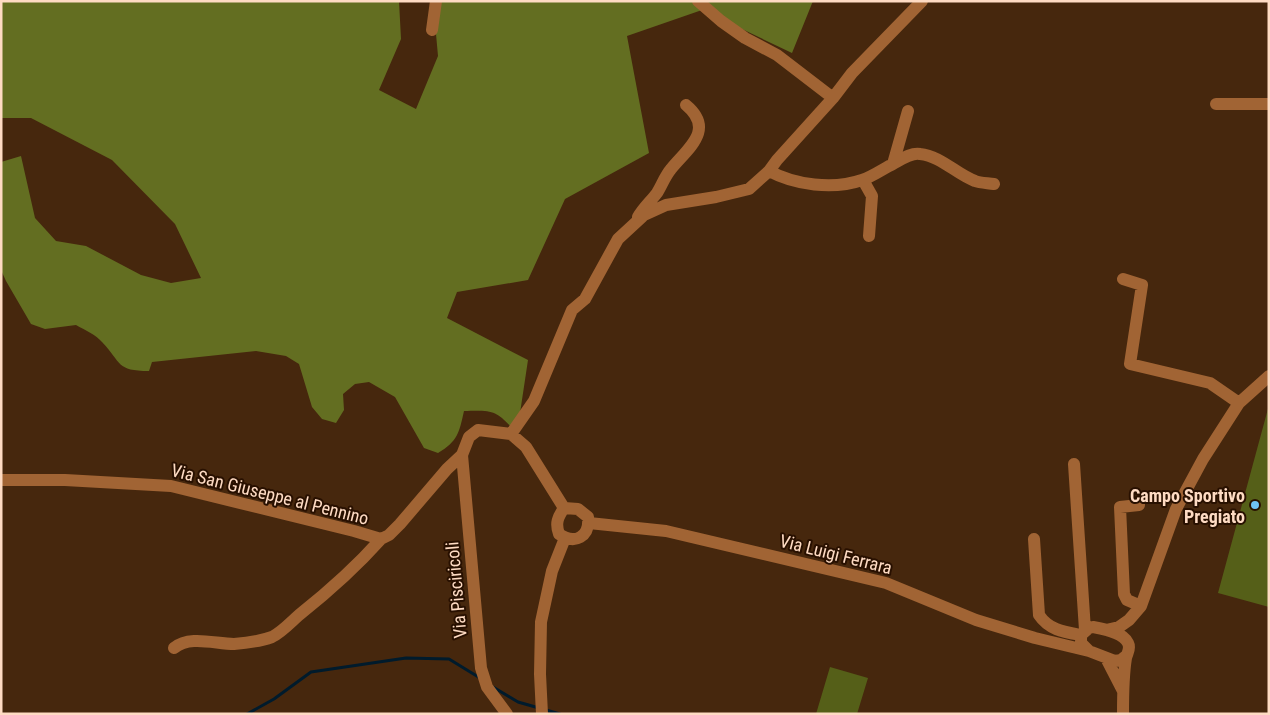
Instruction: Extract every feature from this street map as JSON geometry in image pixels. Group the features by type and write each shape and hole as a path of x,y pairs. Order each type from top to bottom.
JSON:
{"street":[{"path":"432,30 436,1"},
{"path":"698,1 745,38 778,55 833,98"},
{"path":"511,434 534,401 572,310 585,299 618,240 644,215 666,205 716,197 749,189 769,171 833,98 852,73 922,1"},
{"path":"833,98 852,83 908,28 922,12 928,1"},
{"path":"1216,104 1269,104"},
{"path":"632,227 670,170 695,142 699,131 698,121 696,115 686,105"},
{"path":"892,164 908,111"},
{"path":"769,171 782,178 818,185 846,184 863,180 906,157 918,153 933,157 975,181 994,184"},
{"path":"863,180 872,196 869,236"},
{"path":"1123,279 1142,285 1130,364 1210,383 1239,403"},
{"path":"1123,714 1127,650 1140,606 1176,509 1203,459 1239,403 1269,376"},
{"path":"462,455 469,437 478,430 511,434 526,447 564,508"},
{"name":"Via San Giuseppe al Pennino","path":"174,648 180,643 188,642 234,644 273,636 317,601 363,559 381,539 389,535 447,469 462,455"},
{"name":"Via Pisciricoli","path":"462,455 481,668 487,687 507,714"},
{"path":"1074,464 1084,616 1090,632 1084,648 1089,651"},
{"name":"Via San Giuseppe al Pennino","path":"1,480 65,480 171,486 381,539"},
{"path":"1139,505 1120,507 1124,594 1127,600 1140,606"},
{"path":"564,508 578,509 583,511 588,517 588,523 583,536 574,540 558,534 558,517 564,508"},
{"name":"Via Luigi Ferrara","path":"588,523 666,531 886,584 976,620 1035,638 1089,651 1106,658"},
{"path":"542,714 540,674 541,622 552,571 565,538"},
{"path":"1034,539 1039,615 1044,623 1054,629 1122,636 1127,650"},
{"path":"1068,646 1090,632 1119,628 1129,620 1140,606"},
{"path":"1106,658 1115,661 1121,660 1127,650"},
{"path":"1106,658 1123,691"}],"green space":[{"path":"1,1 399,1 401,39 379,90 416,109 438,56 433,1 813,1 792,53 702,10 627,36 649,153 565,199 528,280 457,292 447,318 528,360 517,433 495,413 464,411 457,436 445,449 438,453 424,448 395,397 369,382 355,384 343,394 344,410 336,423 322,419 312,407 299,364 286,356 256,351 152,362 149,371 138,371 125,367 100,339 76,325 45,329 31,324 1,270 1,162 21,156 35,218 56,241 86,246 141,275 171,283 201,278 175,224 112,160 31,118 1,118"},
{"name":"Campo Sportivo Pregiato","path":"1269,405 1269,607 1218,593"},
{"path":"830,667 868,678 857,714 816,714"}],"waterway":[{"path":"247,714 274,699 311,672 406,658 449,659 480,678"},
{"path":"493,687 518,702 539,708"},
{"path":"546,710 560,714"}],"place":[{"name":"Campo Sportivo Pregiato","path":"1255,505"}]}
